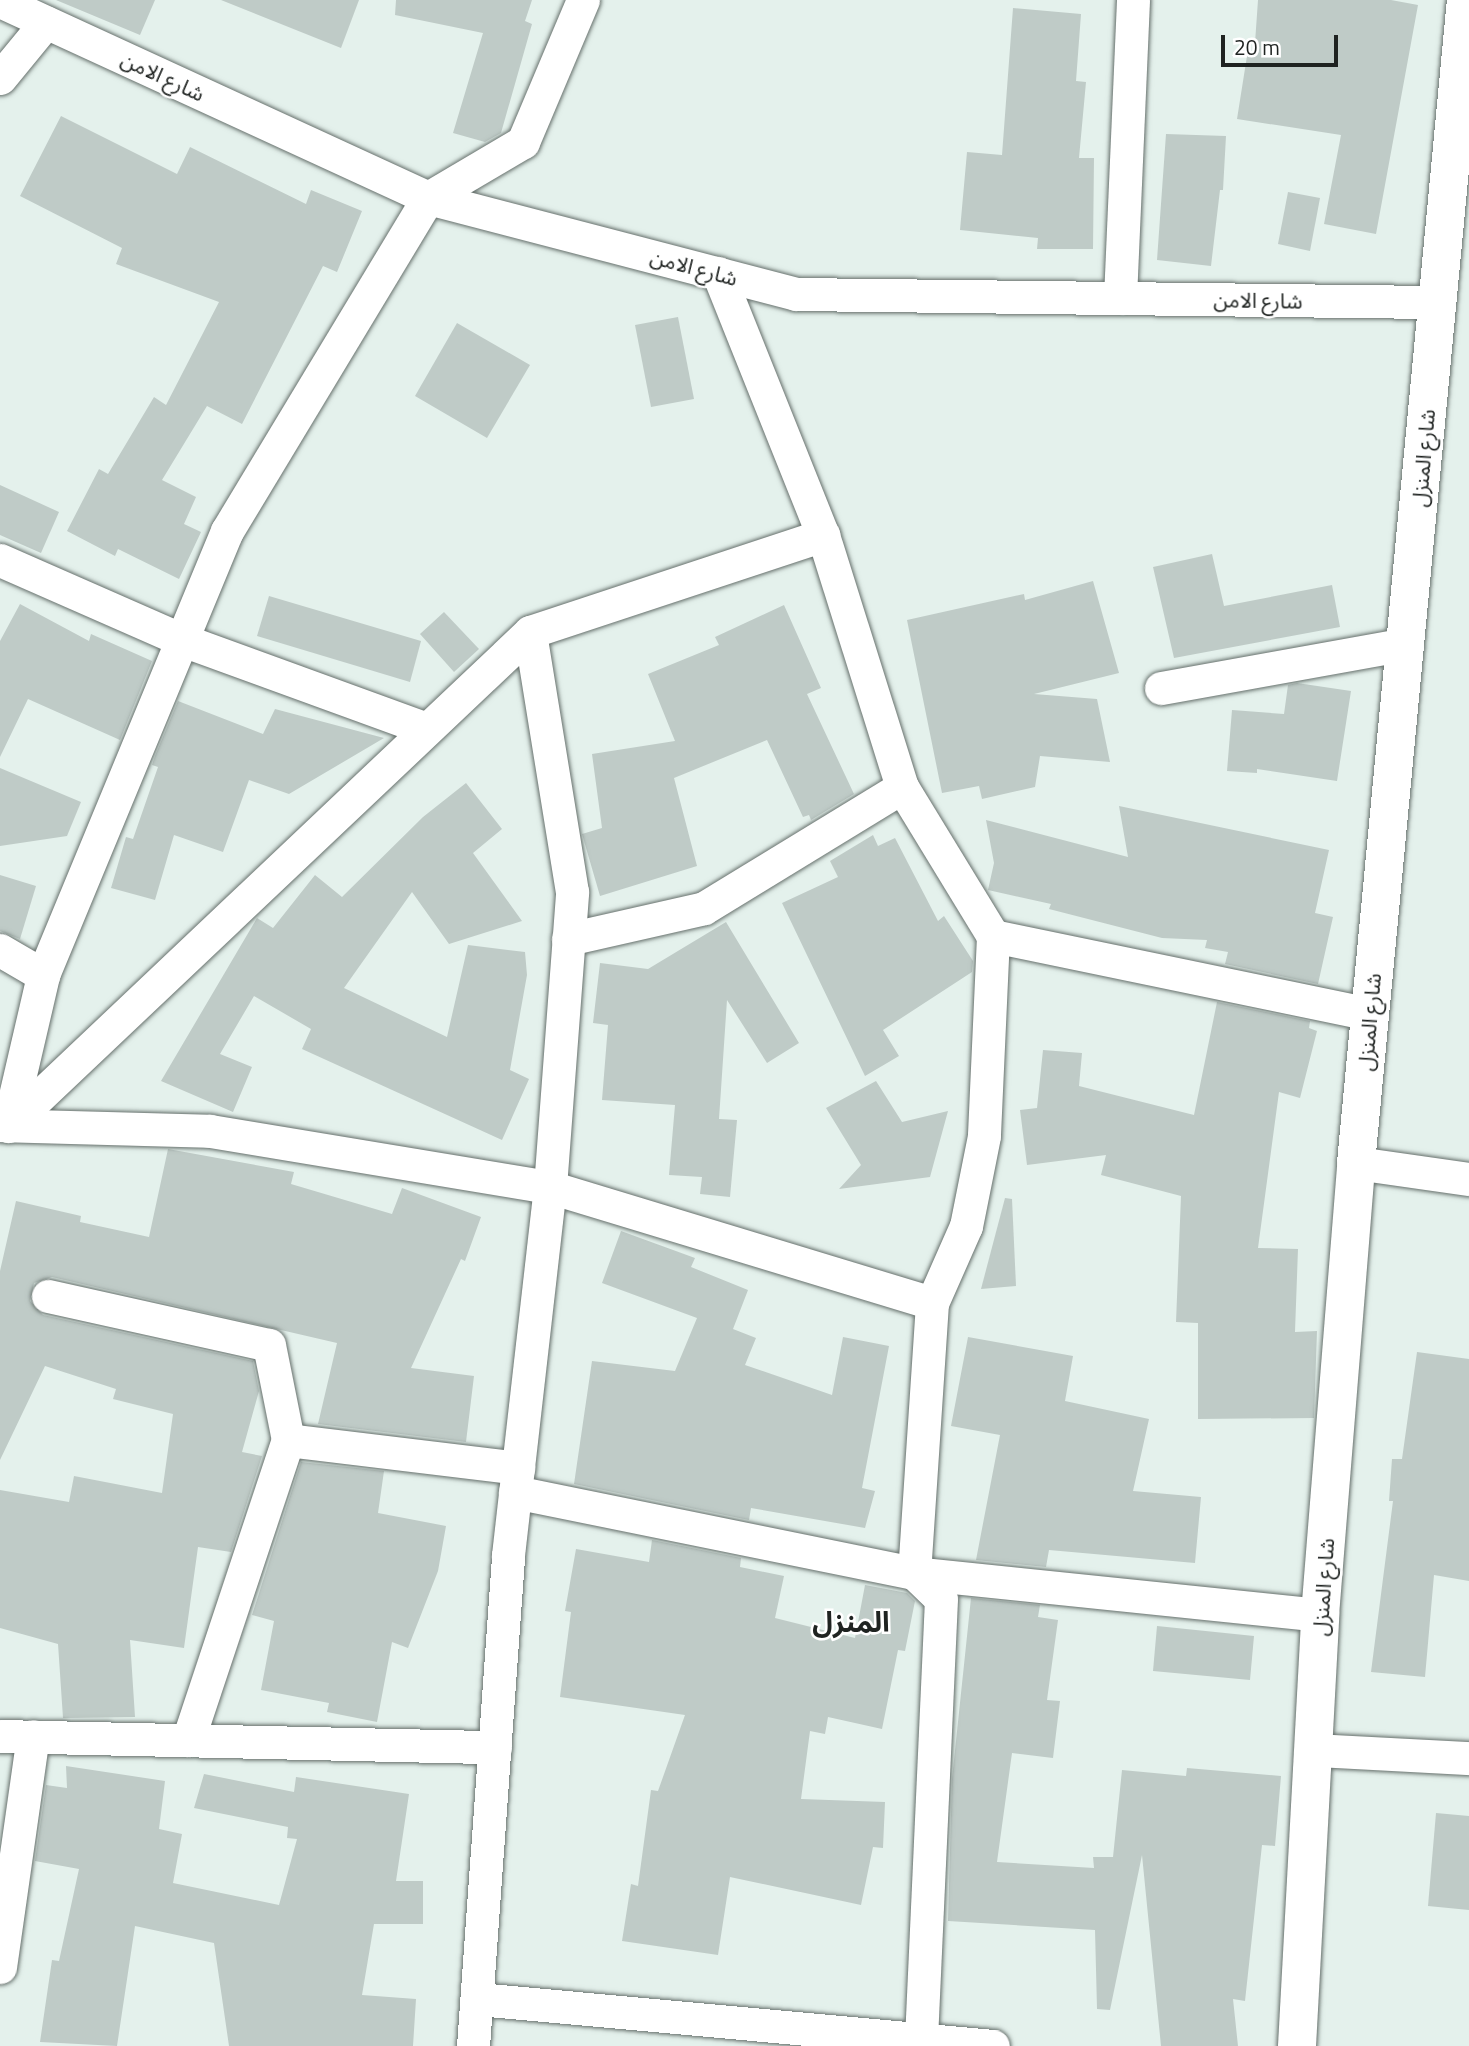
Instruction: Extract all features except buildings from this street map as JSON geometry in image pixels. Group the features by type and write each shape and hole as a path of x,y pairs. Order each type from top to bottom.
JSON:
{"street":[{"path":"4,1126 43,975 227,531 428,198 523,142 583,0"},
{"path":"1120,298 1133,0"},
{"name":"شارع المنزل","path":"1297,2046 1315,1750 1320,1615 1356,1163 1437,302 1463,102 1466,0"},
{"name":"شارع الامن","path":"0,1 428,198 796,294 1437,302"},
{"path":"0,78 46,22"},
{"path":"718,273 822,535 902,787 993,936 984,1136 966,1226 932,1303 914,1573"},
{"path":"4,1126 530,632 822,535"},
{"path":"0,560 182,640 426,729"},
{"path":"473,2046 517,1480 550,1186 572,892 530,632"},
{"path":"1161,688 1405,644"},
{"path":"568,939 705,908 902,787"},
{"path":"993,936 1370,1014"},
{"path":"0,950 43,975"},
{"path":"4,1126 210,1131 550,1186 932,1303"},
{"path":"1356,1163 1469,1179"},
{"path":"48,1296 269,1345 288,1440 188,1740"},
{"path":"288,1440 517,1480 914,1573 1320,1615"},
{"path":"914,1573 941,1598 920,2039"},
{"path":"0,1736 495,1747"},
{"path":"0,1967 33,1736"},
{"path":"1315,1750 1469,1758"},
{"path":"478,1999 993,2046"}],"district":[{"name":"المنزل","path":"851,1622"}]}
